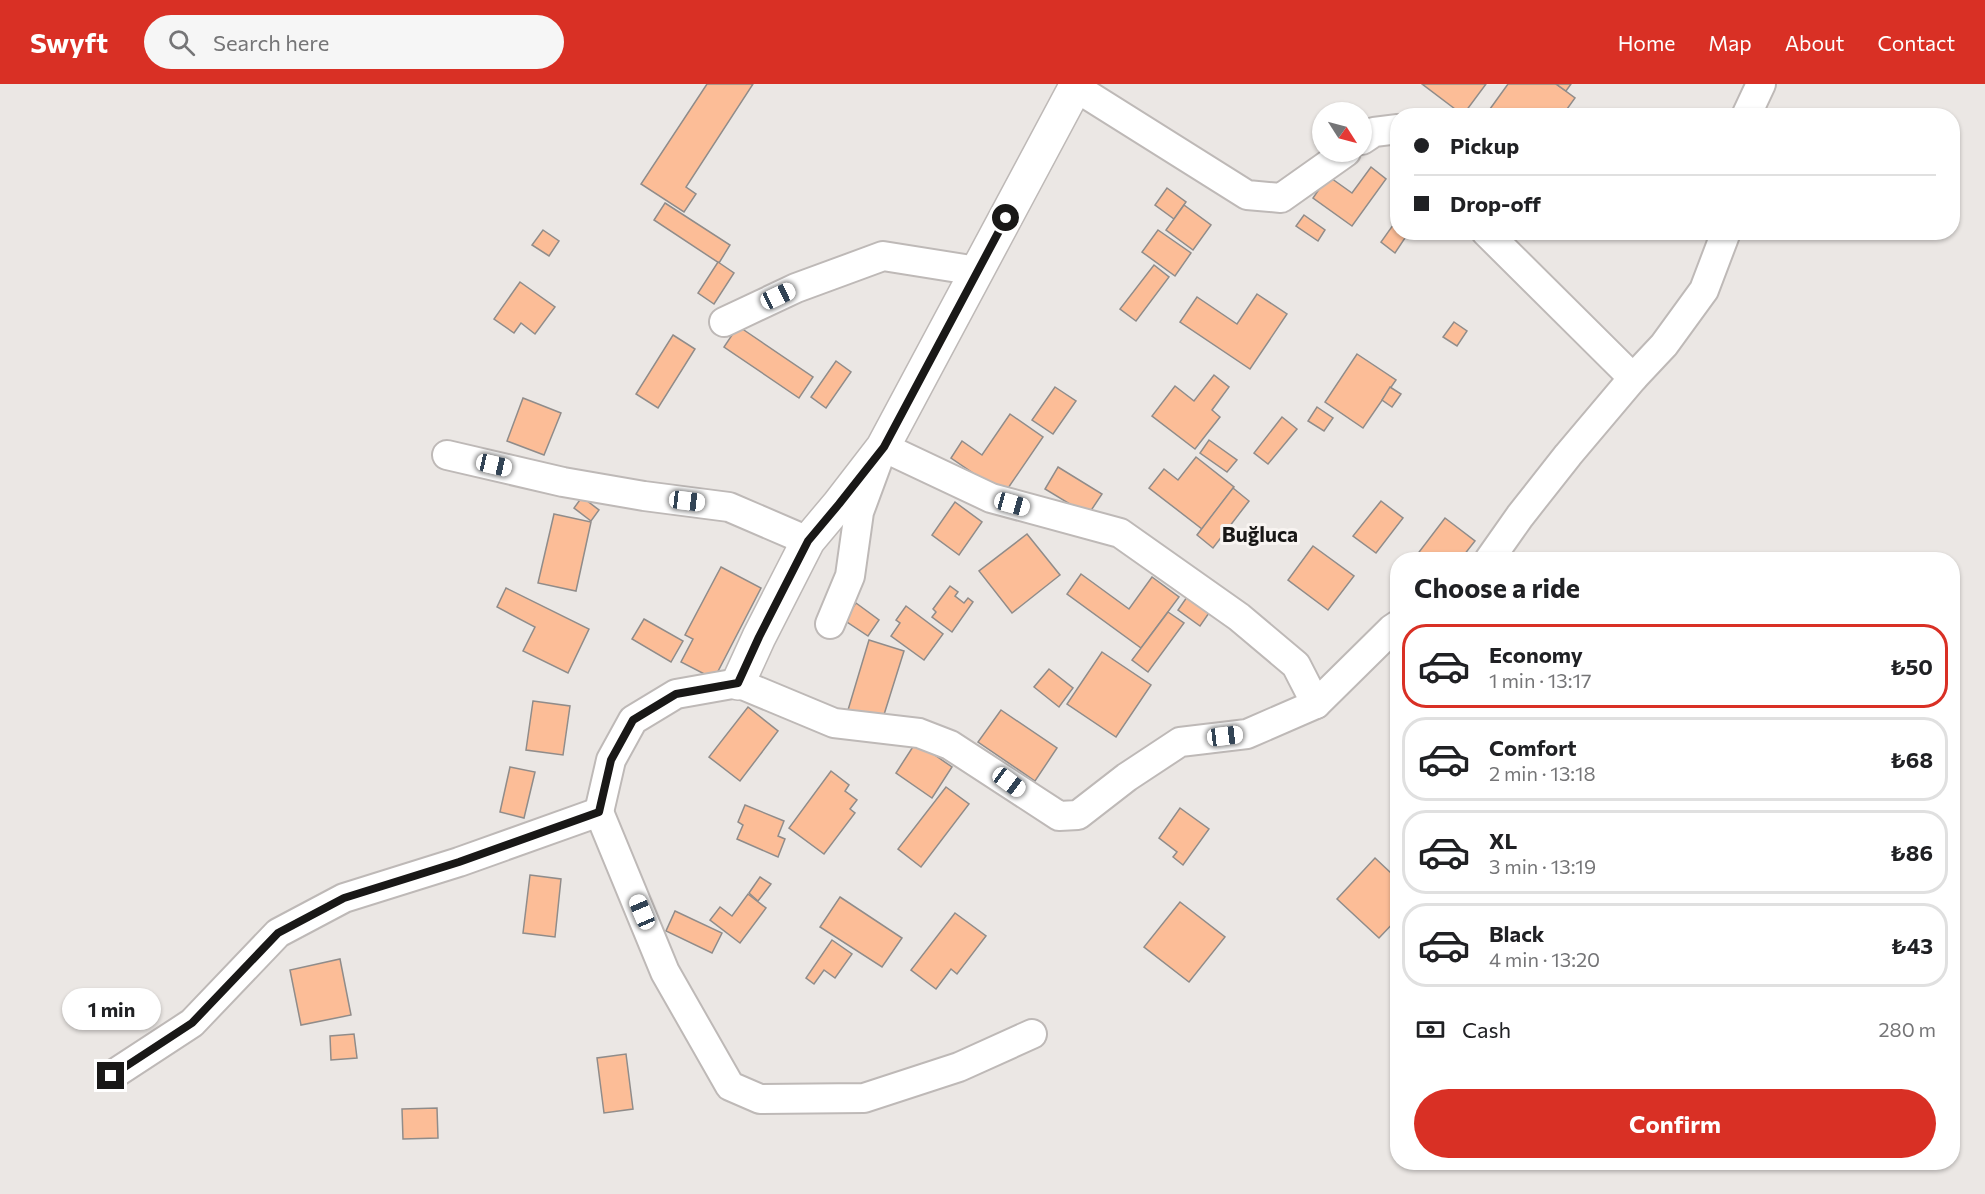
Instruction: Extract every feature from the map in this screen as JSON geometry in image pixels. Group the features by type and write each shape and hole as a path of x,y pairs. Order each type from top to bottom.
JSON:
{"street":[{"path":"1750,108 1761,84"},
{"path":"830,624 850,576 859,512 884,447 1076,86 1247,195 1281,198 1332,162"},
{"path":"1372,133 1390,130"},
{"path":"1494,240 1633,378"},
{"path":"1495,552 1568,455 1664,345 1704,290 1723,240"},
{"path":"724,322 796,288 883,256 977,271"},
{"path":"738,683 769,616 808,541 884,447"},
{"path":"884,447 990,498 1120,533 1239,617 1296,665 1316,704"},
{"path":"447,455 598,488 729,507 808,541"},
{"path":"1032,1034 959,1067 864,1098 760,1099 730,1086 665,972 599,812 611,760 633,720 676,694 738,683 834,723 919,733 950,746 1059,816 1078,815 1127,777 1180,742 1247,734 1316,704 1390,630"},
{"path":"111,1076 192,1023 278,933 344,898 459,862 599,812"}],"building":[{"path":"707,84 753,84 686,187 696,194 684,212 641,184"},
{"path":"1422,84 1486,84 1468,108 1454,108"},
{"path":"1508,84 1556,84 1575,98 1568,108 1491,108"},
{"path":"1556,84 1571,84 1566,91"},
{"path":"1371,167 1386,179 1352,226 1313,198 1328,176 1352,193"},
{"path":"1167,188 1186,202 1174,219 1155,205"},
{"path":"665,203 730,245 719,263 654,220"},
{"path":"1184,205 1211,225 1193,250 1166,230"},
{"path":"1304,215 1325,230 1318,241 1296,226"},
{"path":"1390,229 1390,240 1404,240 1395,253 1381,242"},
{"path":"543,230 559,241 549,256 532,245"},
{"path":"1158,230 1191,253 1175,276 1142,252"},
{"path":"718,262 734,273 714,304 698,293"},
{"path":"1154,265 1169,277 1136,321 1120,309"},
{"path":"520,282 555,307 535,334 521,323 514,333 494,319"},
{"path":"1257,294 1287,314 1250,369 1180,322 1197,297 1237,324"},
{"path":"1454,322 1467,331 1457,346 1443,337"},
{"path":"738,326 813,377 799,398 724,347"},
{"path":"673,335 695,349 658,408 636,394"},
{"path":"1357,354 1396,380 1363,428 1325,402"},
{"path":"836,361 851,372 826,408 811,397"},
{"path":"1214,375 1229,387 1212,410 1220,417 1195,449 1152,416 1175,386 1194,401"},
{"path":"1055,387 1076,401 1053,434 1032,420"},
{"path":"1390,387 1401,394 1392,407 1382,400"},
{"path":"523,398 561,413 544,455 507,441"},
{"path":"1317,407 1333,418 1324,431 1308,421"},
{"path":"1010,414 1043,437 1004,494 951,458 962,441 982,455"},
{"path":"1282,417 1297,429 1268,464 1254,453"},
{"path":"1209,440 1237,460 1227,472 1200,453"},
{"path":"1196,457 1234,487 1202,529 1149,488 1164,469 1178,480"},
{"path":"1058,467 1102,494 1088,515 1045,489"},
{"path":"1233,488 1249,501 1213,548 1197,535"},
{"path":"582,497 599,510 591,521 574,508"},
{"path":"1381,501 1403,518 1376,553 1353,536"},
{"path":"955,502 982,522 959,555 932,535"},
{"path":"554,514 591,522 576,591 538,583"},
{"path":"1445,518 1475,541 1466,552 1419,552"},
{"path":"1027,534 1060,575 1012,613 979,571"},
{"path":"1313,546 1354,576 1328,610 1288,580"},
{"path":"721,567 761,588 714,679 681,662 693,639 685,635"},
{"path":"1081,574 1129,609 1152,577 1179,597 1141,648 1067,594"},
{"path":"950,586 958,592 955,596 964,603 968,598 973,602 952,632 932,617 936,612 933,609"},
{"path":"506,588 589,629 568,673 523,651 535,627 497,607"},
{"path":"1187,597 1209,613 1200,626 1178,610"},
{"path":"856,603 879,620 868,636 844,620"},
{"path":"906,606 943,634 924,660 891,636 900,623 896,620"},
{"path":"1168,612 1184,623 1148,672 1132,660"},
{"path":"644,619 683,641 671,662 632,639"},
{"path":"869,640 904,651 882,721 848,710"},
{"path":"1102,652 1151,685 1116,737 1067,704"},
{"path":"1049,669 1073,688 1059,707 1034,687"},
{"path":"533,701 570,706 563,755 526,750"},
{"path":"748,707 778,731 740,781 709,757"},
{"path":"1001,710 1057,748 1035,781 978,742"},
{"path":"916,742 952,767 932,798 896,773"},
{"path":"510,767 535,772 524,818 500,812"},
{"path":"831,771 849,785 845,791 857,800 850,809 855,813 824,854 789,828"},
{"path":"946,787 969,804 921,867 898,849"},
{"path":"745,805 784,821 778,836 785,839 778,857 737,839 743,825 738,822"},
{"path":"1180,808 1209,829 1183,865 1173,857 1177,852 1159,838"},
{"path":"1375,858 1390,872 1390,926 1379,938 1337,899"},
{"path":"530,875 561,879 555,937 523,933"},
{"path":"760,877 771,884 758,901 749,893"},
{"path":"748,894 766,908 740,943 710,920 720,907 732,916"},
{"path":"840,897 902,938 882,967 820,927"},
{"path":"1180,902 1225,937 1189,982 1144,947"},
{"path":"675,911 722,933 712,953 666,931"},
{"path":"955,913 986,936 957,974 951,969 936,989 911,970"},
{"path":"832,940 852,954 835,978 824,970 814,984 806,978"},
{"path":"340,959 351,1015 301,1025 290,970"},
{"path":"354,1034 357,1058 331,1060 330,1036"},
{"path":"626,1054 633,1109 604,1113 597,1058"},
{"path":"437,1108 438,1138 403,1139 402,1109"}],"district":[{"name":"Buğluca","path":"1260,535"}],"route":[{"path":"111,1076 192,1023 278,933 344,898 459,862 599,812 611,760 633,720 676,694 738,683 808,541 884,447 1006,218"}]}
